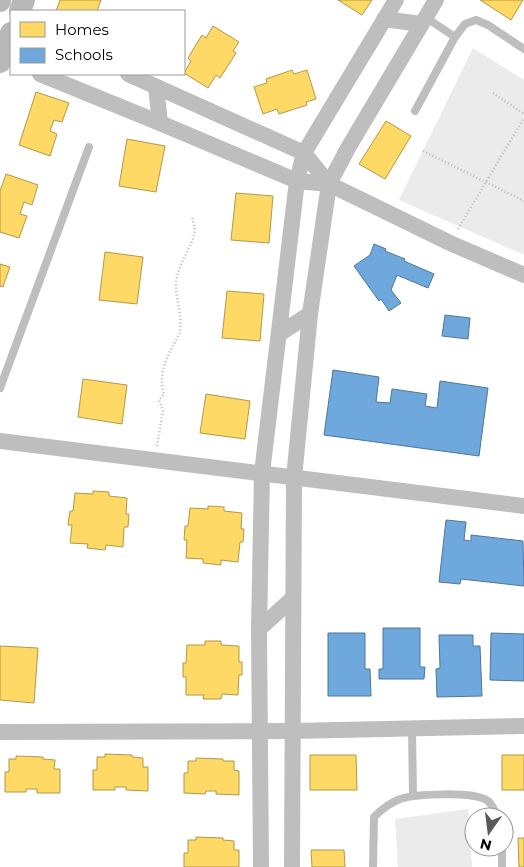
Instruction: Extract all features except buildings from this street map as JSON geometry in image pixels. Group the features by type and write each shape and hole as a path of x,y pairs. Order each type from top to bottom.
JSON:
{"main road":[{"path":"4,61 10,37"}],"street":[{"path":"262,867 259,629 262,474 297,181 304,153 396,0"},
{"path":"292,867 294,478 310,314 329,184 436,0"},
{"path":"384,19 423,21"},
{"path":"42,75 297,181 329,184 450,243 524,275"},
{"path":"130,75 304,153 329,184"},
{"path":"156,87 160,123"},
{"path":"279,334 310,314"},
{"path":"0,441 524,506"},
{"path":"259,629 292,599"},
{"path":"0,732 293,731 524,726"}],"lane":[{"path":"415,111 455,37 465,24 476,20 488,25 524,49"},
{"path":"423,21 455,37"},
{"path":"0,388 89,147"},
{"path":"412,729 413,796"},
{"path":"374,867 374,817 386,806 413,796 473,796 488,801 492,807"}],"path":[{"path":"493,92 524,114"},
{"path":"450,243 524,118"},
{"path":"423,151 524,201"},
{"path":"155,460 163,411 159,400 164,394 162,374 180,329 176,286 178,272 194,236 195,230 192,216"}],"shaded area":[{"path":"473,48 524,80 524,255 399,200"},
{"path":"464,810 464,857 471,857 472,867 398,867 395,819"}]}
